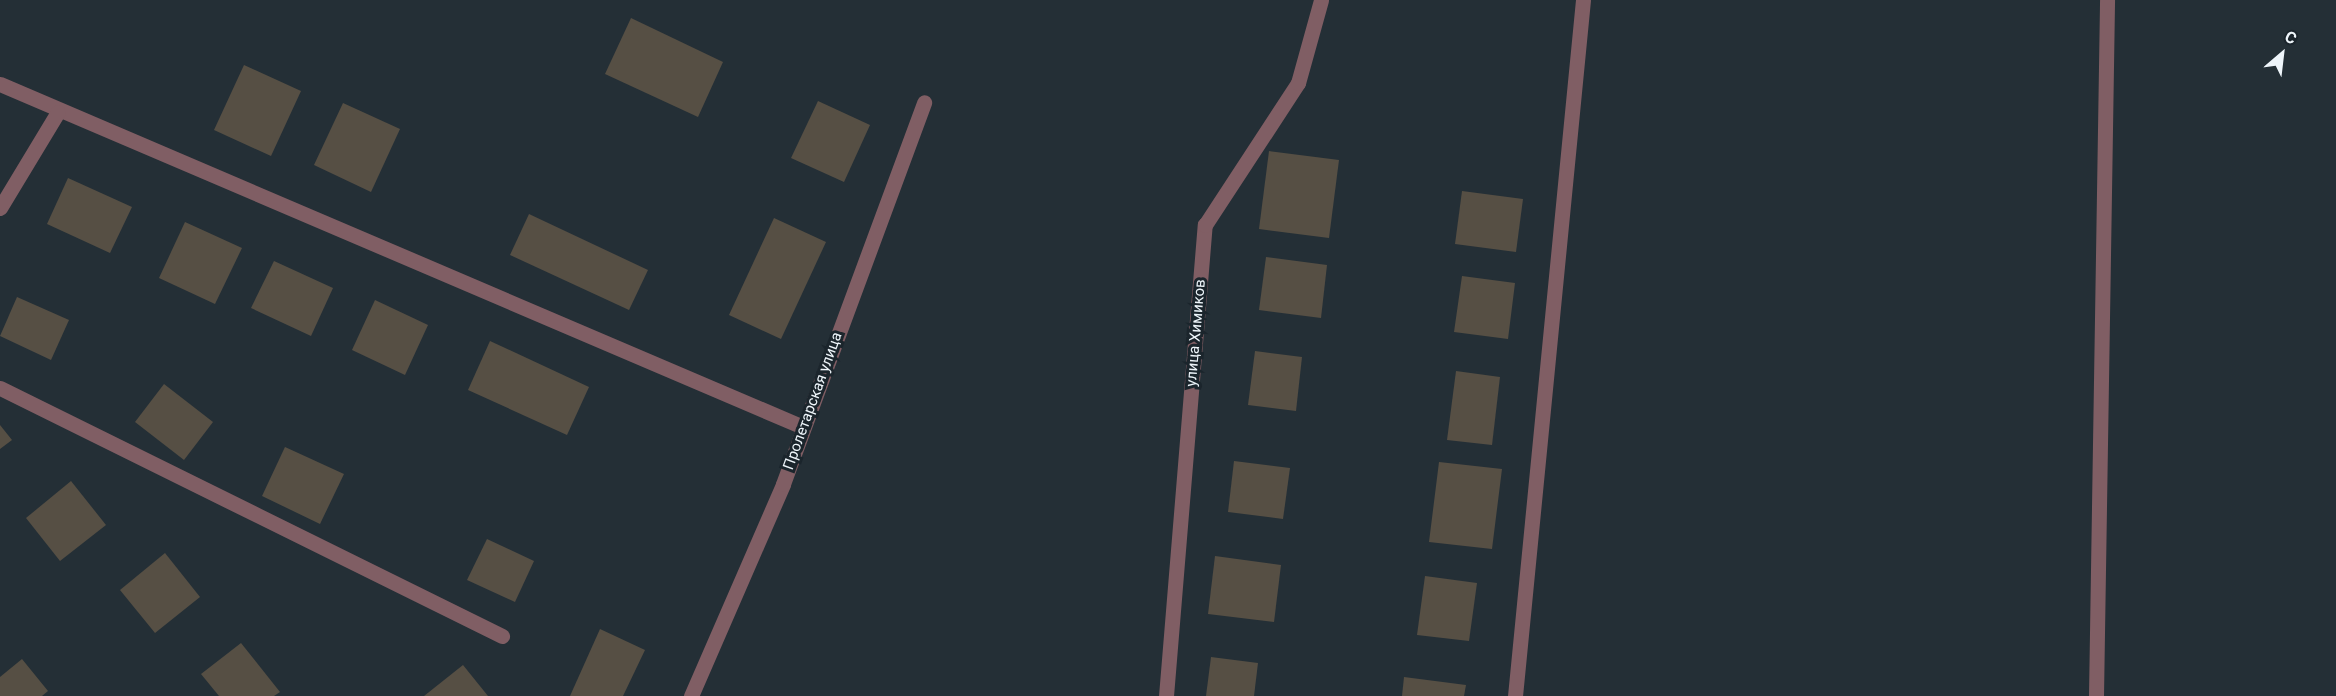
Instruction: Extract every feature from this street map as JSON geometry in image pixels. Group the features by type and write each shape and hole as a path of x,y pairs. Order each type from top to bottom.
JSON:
{"street":[{"name":"улица Химиков","path":"1166,696 1205,225 1298,83 1321,0"},
{"path":"1515,696 1583,0"},
{"path":"2097,696 2108,0"},
{"path":"0,84 58,112 803,427"},
{"name":"Пролетарская улица","path":"691,696 803,427 924,102"},
{"path":"0,208 58,112"},
{"path":"0,388 502,636"}],"building":[{"path":"631,18 723,62 698,117 605,74"},
{"path":"244,65 301,91 271,156 214,130"},
{"path":"818,101 870,125 844,182 791,158"},
{"path":"343,103 400,129 371,192 314,165"},
{"path":"1269,151 1339,160 1329,238 1259,229"},
{"path":"68,178 132,207 110,253 47,224"},
{"path":"1462,191 1523,199 1516,252 1455,244"},
{"path":"529,214 648,270 629,310 510,255"},
{"path":"774,218 826,242 781,339 729,315"},
{"path":"185,222 242,248 215,304 159,278"},
{"path":"1266,257 1327,265 1321,318 1259,310"},
{"path":"274,261 333,288 311,336 251,308"},
{"path":"1462,276 1515,283 1508,339 1454,332"},
{"path":"17,297 69,320 51,360 0,336"},
{"path":"375,300 428,325 405,375 352,350"},
{"path":"490,341 589,387 567,435 468,390"},
{"path":"1255,351 1302,357 1296,411 1248,405"},
{"path":"1456,371 1500,377 1492,445 1447,440"},
{"path":"164,384 213,422 184,460 135,422"},
{"path":"0,425 12,440 0,449"},
{"path":"285,447 344,474 320,524 262,496"},
{"path":"1234,461 1290,468 1283,519 1228,512"},
{"path":"1439,462 1502,469 1492,549 1429,542"},
{"path":"71,481 106,525 60,561 26,518"},
{"path":"487,539 534,561 515,602 467,580"},
{"path":"165,553 200,597 155,633 120,590"},
{"path":"1215,556 1281,565 1274,622 1208,614"},
{"path":"1425,576 1477,583 1469,641 1417,635"},
{"path":"600,629 645,650 623,696 570,696"},
{"path":"241,643 280,692 274,696 219,696 201,674"},
{"path":"1211,657 1258,663 1254,696 1206,696"},
{"path":"22,659 48,691 42,696 0,696 0,677"},
{"path":"463,665 488,696 424,696"},
{"path":"1404,677 1466,685 1464,696 1402,696"}]}
